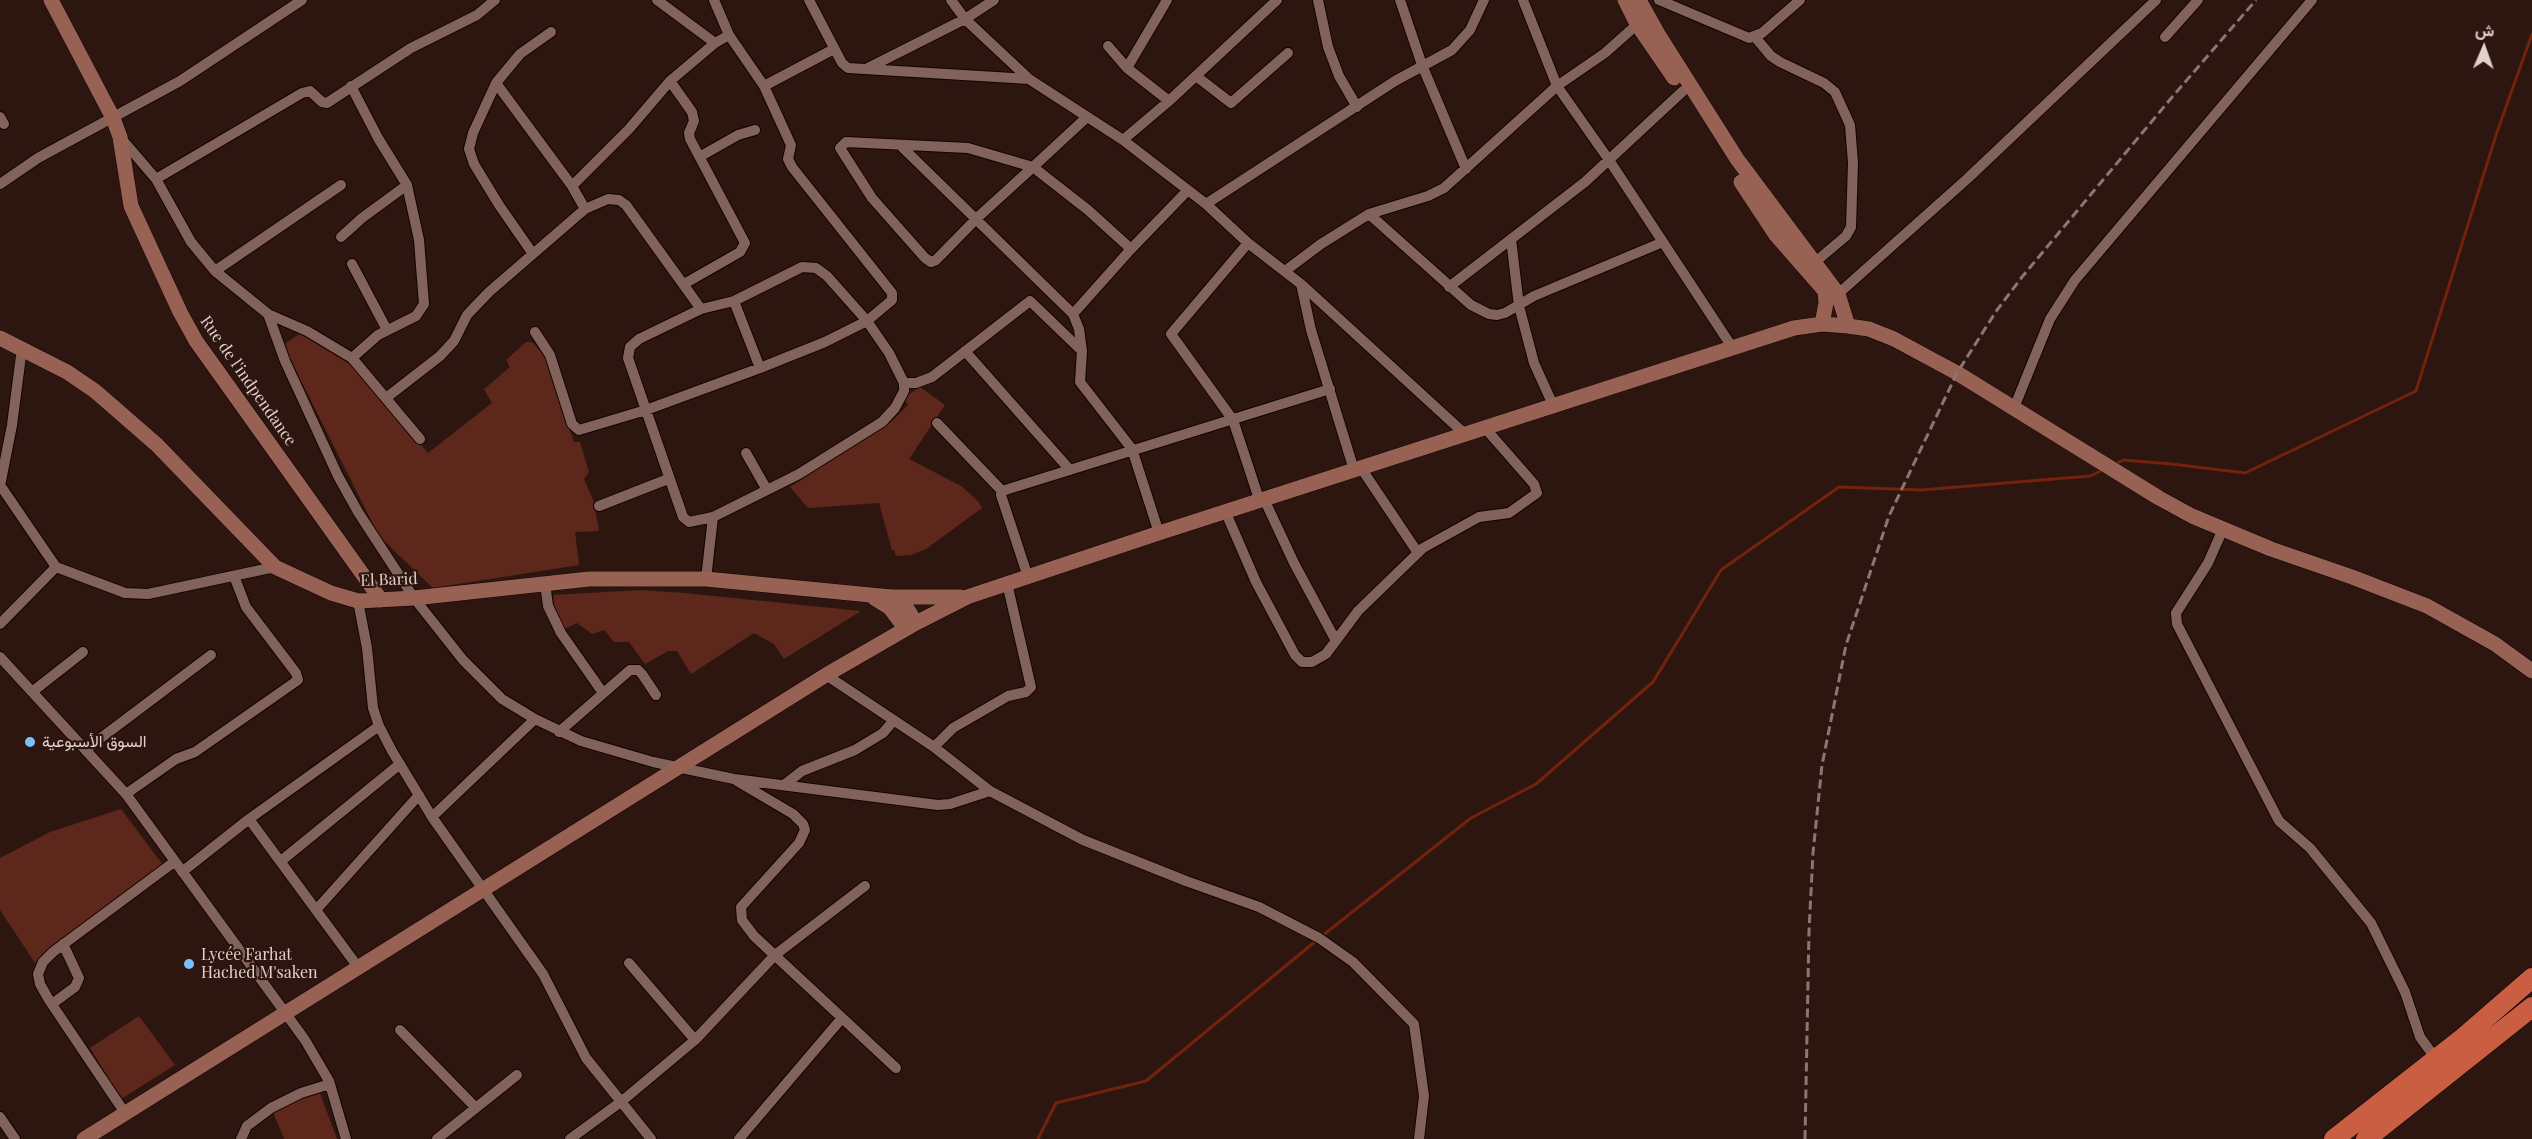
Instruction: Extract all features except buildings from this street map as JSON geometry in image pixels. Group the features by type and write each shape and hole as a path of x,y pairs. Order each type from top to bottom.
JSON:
{"highway":[{"path":"2334,1139 2436,1059 2532,978"},
{"path":"2366,1139 2532,1007"}],"main road":[{"name":"Rue de l'indpendance","path":"51,0 113,118 120,137 131,206 169,291 190,331 381,600"},
{"path":"1635,2 1642,20 1683,91 1776,235 1825,291 1826,303 1822,324"},
{"path":"1642,20 1737,159 1838,294 1848,326"},
{"path":"84,1139 826,675 911,625 968,597 1794,328 1822,324 1848,326 1869,329 1894,339 1957,373 2158,498 2271,549 2427,606 2495,644 2532,671"},
{"name":"El Barid","path":"0,338 67,372 124,415 275,567 313,586 358,601 414,598 545,583 625,577 705,579 891,597 968,597"},
{"path":"869,595 911,625"},
{"path":"891,597 906,607 911,625"}],"street":[{"path":"0,184 38,158 180,81 302,0"},
{"path":"156,179 298,94 310,91 326,103 411,48 477,15 495,0"},
{"path":"657,0 715,43"},
{"path":"809,0 834,49 846,67 1029,79"},
{"path":"951,0 965,19 1029,79 1123,140 1206,204 1248,243 1301,284 1466,435"},
{"path":"865,69 965,19 994,0"},
{"path":"1127,68 1167,0"},
{"path":"1123,140 1169,101 1277,0"},
{"path":"1318,0 1328,47 1339,76 1357,107"},
{"path":"1400,0 1422,65 1466,169"},
{"path":"1206,204 1422,65 1452,50 1464,39 1484,0"},
{"path":"1523,0 1557,86 1609,160 1732,347"},
{"path":"1659,0 1695,14 1742,37 1755,37 1800,0"},
{"path":"1838,294 2086,69 2156,0"},
{"path":"2165,37 2198,0"},
{"path":"2014,408 2050,319 2075,280 2312,0"},
{"path":"535,332 550,355 572,424 576,430 585,430 646,410 825,342 867,321 892,300 892,293 792,167 788,159 791,145 764,86 729,35 718,1"},
{"path":"1285,271 1321,244 1369,214 1436,192 1466,169 1557,86 1605,53 1642,20"},
{"path":"532,254 499,205 470,154 473,133 496,83 520,54 550,32"},
{"path":"572,186 629,129 670,81 715,43 729,35"},
{"path":"1755,37 1771,56 1824,83 1835,92 1850,124 1853,163 1851,227 1846,236 1814,263"},
{"path":"1108,46 1127,68 1169,101"},
{"path":"764,86 834,49"},
{"path":"1196,76 1231,104 1288,52"},
{"path":"670,81 692,112 694,121 689,135 741,233 745,246 740,252 684,284"},
{"path":"496,83 572,186 585,209"},
{"path":"351,86 378,138 407,185 419,240 424,304 416,316 370,340 352,358"},
{"path":"1449,287 1585,182 1683,91"},
{"path":"1087,117 1033,167 977,218 936,260 931,262 873,198 840,148 846,142 968,148 1033,167 1088,210 1131,249"},
{"path":"701,156 738,135 755,130"},
{"path":"120,137 156,179 191,242 215,271 268,314 307,331 352,358 420,439"},
{"path":"900,144 1073,314 1079,329 1082,351 1080,382 1132,449 1159,533"},
{"path":"215,271 341,185"},
{"path":"340,237 407,185"},
{"path":"1073,314 1188,190"},
{"path":"386,398 440,356 454,341 467,315 532,254 585,209 613,199 626,205 701,309"},
{"path":"1369,214 1449,287 1471,305 1489,314 1504,313 1534,296 1663,242"},
{"path":"1511,239 1519,306 1534,363 1553,405"},
{"path":"1248,243 1171,334 1233,420 1262,502 1336,641"},
{"path":"352,264 387,330"},
{"path":"810,266 827,276 867,321 889,353 904,382 902,396 882,422 799,474 713,517 689,522 685,520 668,480 628,357 630,347 639,339 701,309 734,301 802,267 810,266"},
{"path":"1301,284 1311,330 1358,469 1418,553"},
{"path":"904,382 916,383 928,379 1030,301 1045,286"},
{"path":"734,301 760,368"},
{"path":"1030,301 1082,351"},
{"path":"268,314 285,361 347,493 414,598 475,674 502,699 559,732 591,744 678,768 734,779 938,805 950,804 990,791"},
{"path":"22,348 12,424 0,485 56,567 131,595 148,594 275,567"},
{"path":"965,351 1070,470"},
{"path":"1002,491 1330,389"},
{"path":"937,423 1002,491 1001,495 1028,577"},
{"path":"1226,513 1256,582 1300,660 1305,663 1312,662 1326,654 1358,611 1418,553 1479,517 1509,513 1537,493 1534,484 1485,428"},
{"path":"746,453 767,490"},
{"path":"599,506 668,480"},
{"path":"705,579 713,517"},
{"path":"2223,529 2208,563 2176,613 2177,624 2279,821 2310,848 2372,923 2405,992 2420,1037 2436,1059"},
{"path":"0,624 56,567"},
{"path":"126,794 177,759 195,753 298,680 296,673 246,607 234,576"},
{"path":"545,583 548,606 561,633 603,693"},
{"path":"934,747 953,728 1008,696 1026,692 1031,687 1008,583"},
{"path":"358,601 367,648 373,708 379,726 432,817 485,888 543,974 577,1043 594,1070 622,1101 651,1139"},
{"path":"32,692 83,652"},
{"path":"85,750 211,655"},
{"path":"0,657 126,794 285,1012 305,1040 330,1084 346,1139"},
{"path":"559,732 632,669 642,674 656,695"},
{"path":"826,675 934,747 990,791 1083,840 1259,907 1319,938 1353,962 1414,1024 1424,1096 1419,1139"},
{"path":"432,817 534,719"},
{"path":"784,784 802,771 855,750 883,733 894,720"},
{"path":"182,872 249,819 379,726"},
{"path":"281,861 400,764"},
{"path":"734,779 793,814 804,828 804,835 799,843 741,907 742,920 775,956 896,1068"},
{"path":"316,910 419,795"},
{"path":"249,819 358,967"},
{"path":"125,1113 52,1004 40,984 38,974 43,962 63,944 174,862"},
{"path":"570,1139 622,1101 694,1040 775,956 865,886"},
{"path":"52,1004 75,987 79,978 63,944"},
{"path":"629,963 694,1040"},
{"path":"739,1139 842,1018"},
{"path":"400,1030 476,1108"},
{"path":"437,1139 517,1075"},
{"path":"241,1139 248,1126 271,1108 284,1100 330,1084"},
{"path":"0,1117 15,1139"}],"shaded area":[{"path":"301,333 359,370 428,453 492,403 484,389 510,367 506,360 526,342 532,342 550,362 556,391 574,442 580,442 589,472 584,479 594,502 599,531 575,532 579,565 433,588 379,536 283,345"},
{"path":"920,387 945,405 909,459 961,486 978,501 982,508 926,549 911,555 896,556 892,550 879,503 808,508 790,487 891,422 908,405 903,398"},
{"path":"641,590 861,611 784,659 774,644 754,633 691,674 677,651 668,651 645,664 629,642 614,642 604,630 592,634 577,623 562,630 555,612 553,595"},
{"path":"121,809 163,865 35,963 0,910 0,858 50,832"},
{"path":"139,1016 175,1065 121,1099 90,1048"},
{"path":"320,1093 337,1139 284,1139 273,1112 298,1098"}],"waterway":[{"path":"2114,465 2123,460 2245,473 2416,391 2496,135 2532,34"},
{"path":"1322,936 1471,818 1536,784 1653,682 1721,570 1839,487 1921,490 2090,476 2103,470"},
{"path":"1038,1139 1056,1103 1146,1081 1317,940"}],"railway":[{"path":"1805,1139 1809,931 1813,853 1822,765 1846,645 1889,516 1957,373 1997,310 2173,96 2256,0"}],"place":[{"name":"السوق اﻷسبوعية","path":"30,742"},
{"name":"Lycée Farhat Hached M'saken","path":"189,964"}]}
